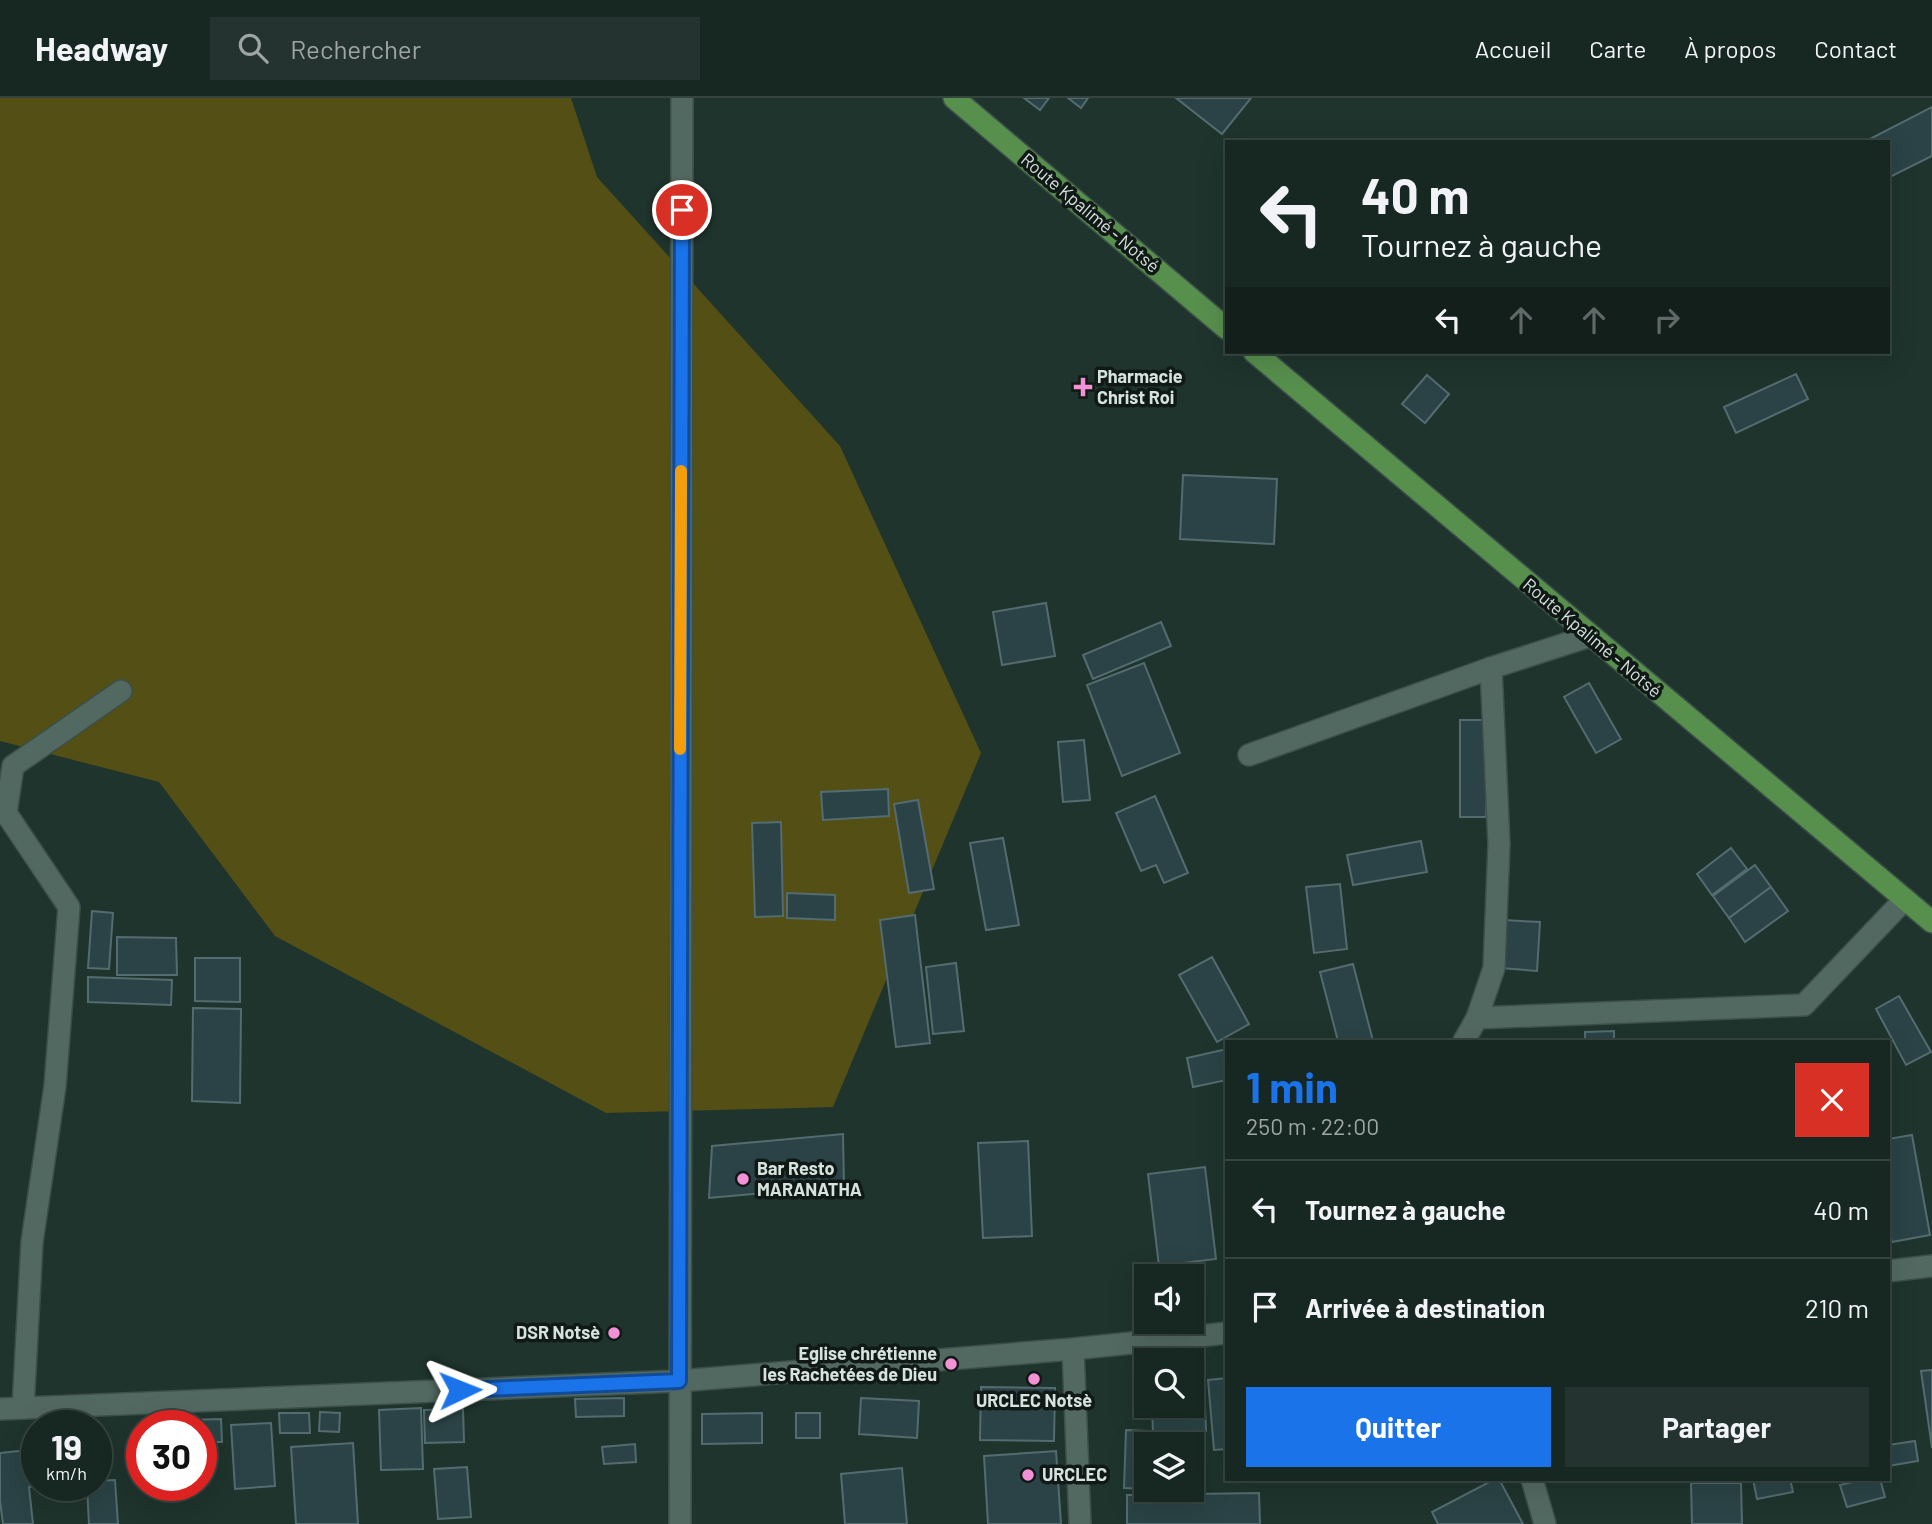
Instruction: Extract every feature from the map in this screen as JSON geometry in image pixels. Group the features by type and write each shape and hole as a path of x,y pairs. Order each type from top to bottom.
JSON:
{"main road":[{"name":"Route Kpalimé - Notsé","path":"954,98 1225,327"},
{"name":"Route Kpalimé - Notsé","path":"1256,354 1932,922"}],"street":[{"path":"680,1524 682,98"},
{"path":"1249,755 1590,636"},
{"path":"1465,1040 1477,1018 1494,968 1499,844 1492,668"},
{"path":"23,1408 32,1242 55,1086 69,907 3,812 13,766 121,691"},
{"path":"1477,1018 1804,1005 1905,899"},
{"path":"1890,1271 1932,1266"},
{"path":"0,1409 679,1381 1073,1349 1225,1333"},
{"path":"1073,1349 1080,1524"},
{"path":"1533,1481 1545,1524"}],"shaded area":[{"path":"0,98 571,98 597,177 840,446 981,753 833,1107 606,1113 275,936 159,782 0,741"}],"building":[{"path":"1024,98 1049,98 1040,110"},
{"path":"1068,98 1088,98 1081,108"},
{"path":"1176,98 1251,98 1222,134"},
{"path":"1932,107 1932,156 1890,177 1890,140 1868,140"},
{"path":"1796,374 1808,399 1736,433 1724,407"},
{"path":"1427,375 1449,394 1425,423 1402,404"},
{"path":"1183,475 1277,479 1274,544 1180,539"},
{"path":"1046,603 1055,656 1002,665 993,612"},
{"path":"1161,622 1171,646 1093,679 1083,655"},
{"path":"1144,663 1180,753 1122,776 1087,685"},
{"path":"1589,683 1621,739 1596,753 1564,697"},
{"path":"1460,720 1486,720 1486,817 1460,817"},
{"path":"1084,740 1090,800 1063,802 1058,742"},
{"path":"888,789 889,816 823,820 821,792"},
{"path":"1155,796 1188,873 1164,883 1156,865 1141,871 1116,813"},
{"path":"918,800 934,889 909,893 894,804"},
{"path":"781,822 783,916 755,917 752,823"},
{"path":"1003,838 1019,925 986,930 970,843"},
{"path":"1421,841 1427,872 1353,885 1347,855"},
{"path":"1731,848 1747,869 1712,895 1697,874"},
{"path":"1755,865 1771,887 1729,918 1713,896"},
{"path":"1340,884 1347,949 1314,953 1306,887"},
{"path":"1771,887 1788,911 1745,942 1729,918"},
{"path":"787,893 835,895 835,920 787,918"},
{"path":"92,911 113,913 109,969 88,968"},
{"path":"915,915 930,1043 896,1047 880,920"},
{"path":"1503,920 1540,922 1537,971 1501,968"},
{"path":"117,937 176,938 177,975 117,975"},
{"path":"1212,957 1249,1024 1217,1042 1179,975"},
{"path":"195,958 240,958 240,1002 195,1001"},
{"path":"956,963 964,1031 933,1034 926,967"},
{"path":"1353,964 1373,1040 1338,1040 1320,972"},
{"path":"88,977 172,980 171,1005 88,1002"},
{"path":"1899,996 1931,1052 1906,1065 1876,1009"},
{"path":"193,1008 241,1009 240,1103 192,1101"},
{"path":"1614,1031 1614,1040 1585,1040 1585,1032"},
{"path":"1225,1049 1225,1080 1193,1087 1187,1058"},
{"path":"843,1134 844,1186 709,1198 712,1146"},
{"path":"1912,1135 1930,1235 1892,1242 1890,1139"},
{"path":"1028,1141 1032,1236 983,1238 978,1143"},
{"path":"1205,1167 1216,1259 1159,1264 1148,1174"},
{"path":"1932,1370 1932,1448 1921,1371"},
{"path":"1225,1378 1225,1449 1214,1450 1208,1380"},
{"path":"1204,1380 1206,1431 1153,1432 1152,1418 1204,1418"},
{"path":"981,1387 1055,1388 1054,1441 980,1440"},
{"path":"624,1398 624,1416 576,1417 575,1399"},
{"path":"861,1398 919,1401 917,1438 859,1434"},
{"path":"421,1408 423,1469 381,1470 379,1410"},
{"path":"463,1409 464,1442 425,1443 424,1410"},
{"path":"320,1412 340,1413 339,1432 319,1431"},
{"path":"279,1413 309,1413 310,1433 280,1433"},
{"path":"762,1413 762,1443 702,1444 702,1414"},
{"path":"796,1413 820,1413 820,1438 796,1438"},
{"path":"217,1419 221,1419 222,1442 217,1442"},
{"path":"271,1423 275,1486 235,1489 231,1425"},
{"path":"1126,1430 1148,1431 1134,1432 1134,1488 1124,1488"},
{"path":"1915,1441 1918,1461 1890,1466 1890,1445"},
{"path":"353,1443 358,1524 296,1524 291,1447"},
{"path":"635,1444 636,1462 604,1464 602,1447"},
{"path":"21,1451 21,1501 31,1501 33,1524 3,1524 0,1453"},
{"path":"1056,1451 1061,1524 988,1524 984,1456"},
{"path":"467,1467 471,1517 438,1519 434,1469"},
{"path":"902,1468 907,1524 845,1524 841,1474"},
{"path":"112,1480 115,1480 118,1524 89,1524 88,1501 112,1501"},
{"path":"1491,1481 1500,1481 1523,1524 1438,1524 1432,1512"},
{"path":"1753,1481 1790,1481 1793,1492 1757,1499"},
{"path":"1857,1481 1881,1481 1885,1497 1847,1507 1840,1485"},
{"path":"1691,1483 1741,1483 1742,1524 1692,1524"},
{"path":"1259,1493 1260,1524 1127,1524 1127,1495 1134,1495 1134,1502 1204,1502 1204,1494"}],"slow traffic":[{"path":"680,749 681,471"}],"place":[{"name":"Pharmacie Christ Roi","path":"1083,387"},
{"name":"Bar Resto MARANATHA","path":"743,1179"},
{"name":"DSR Notsè","path":"614,1333"},
{"name":"Eglise chrétienne les Rachetées de Dieu","path":"951,1364"},
{"name":"URCLEC Notsè","path":"1034,1379"},
{"name":"URCLEC","path":"1028,1475"}],"route":[{"path":"460,1390 679,1381 682,210"}]}
